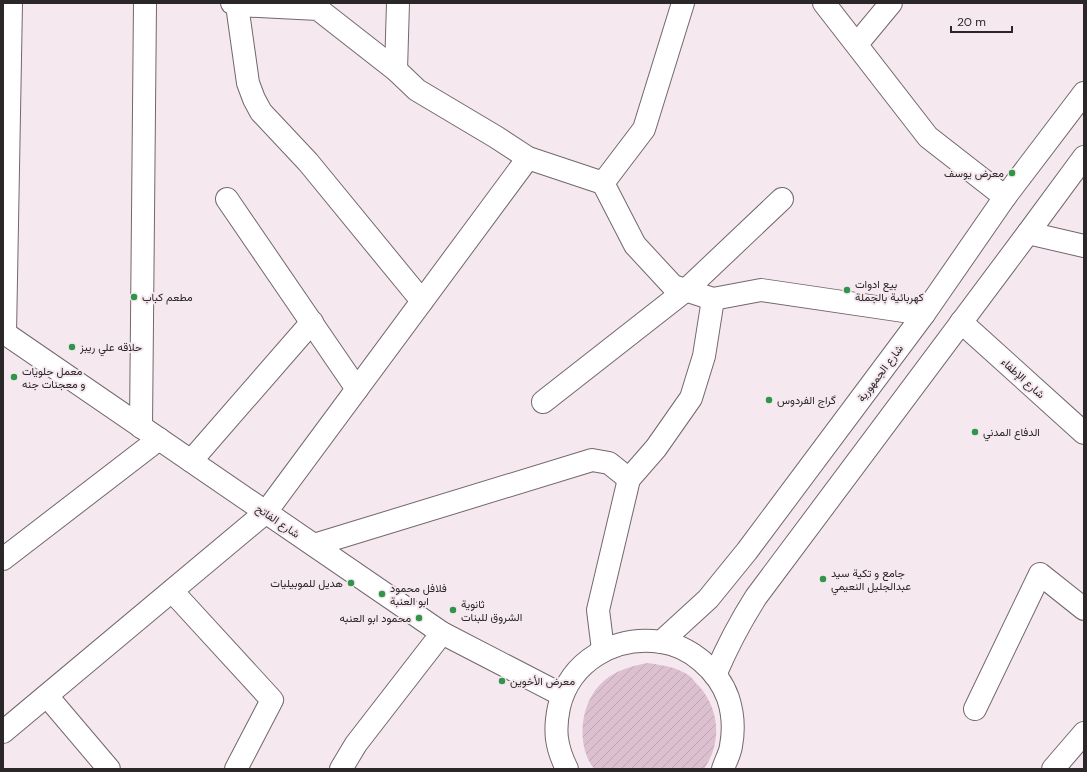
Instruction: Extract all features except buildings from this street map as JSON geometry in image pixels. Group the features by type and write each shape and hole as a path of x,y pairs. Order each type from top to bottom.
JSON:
{"street":[{"path":"4,333 11,3"},
{"path":"141,427 145,3"},
{"path":"396,70 398,3"},
{"path":"604,183 644,129 683,3"},
{"path":"824,3 928,137 1005,197"},
{"path":"857,44 892,3"},
{"path":"422,301 308,162 261,112 248,83 234,4 318,9 396,70 417,90 528,158 604,183 635,245 673,286 713,299 761,290 924,314"},
{"name":"شارع الجمهورية","path":"661,642 708,599 728,576 924,314 1005,197 1084,93"},
{"path":"715,675 730,641 756,597 1084,157"},
{"path":"3,732 266,512 528,158"},
{"path":"227,199 357,389"},
{"path":"543,402 686,290 782,199"},
{"path":"1028,233 1084,246"},
{"path":"603,650 598,610 629,479 656,448 690,398 704,356 713,299"},
{"path":"191,461 312,322"},
{"name":"شارع الإطفاء","path":"962,322 1084,433"},
{"name":"شارع الفاتح","path":"4,333 442,634 562,695"},
{"path":"3,559 159,439"},
{"path":"314,546 592,460 609,463 629,479"},
{"path":"975,709 1040,574 1084,609"},
{"path":"172,591 272,700 236,769"},
{"path":"341,769 356,744 442,634"},
{"path":"567,769 559,754 556,724 562,695 572,677 586,661 603,650 632,641 661,642 682,648 700,660 715,675 728,698 733,722 731,748 723,769"},
{"path":"47,696 109,769"},
{"path":"1052,769 1084,733"}],"shaded area":[{"path":"647,663 670,667 681,671 692,678 706,695 715,716 716,738 710,759 704,769 594,769 588,759 584,747 583,723 590,699 605,680 625,669"}],"place":[{"name":"معرض يوسف","path":"1012,173"},
{"name":"بيع ادوات كهربائية بالجملة","path":"847,290"},
{"name":"مطعم كباب","path":"134,297"},
{"name":"حلاقه علي ريبز","path":"72,347"},
{"name":"معمل حلويات و معجنات جنه","path":"14,377"},
{"name":"گراج الفردوس","path":"769,400"},
{"name":"الدفاع المدني","path":"975,432"},
{"name":"جامع و تكية سيد عبدالجليل النعيمي","path":"823,579"},
{"name":"هديل للموبيليات","path":"351,583"},
{"name":"فلافل محمود ابو العنبة","path":"382,594"},
{"name":"ثانوية الشروق للبنات","path":"453,610"},
{"name":"محمود ابو العنبه","path":"419,618"},
{"name":"معرض الأخوين","path":"502,681"}]}
